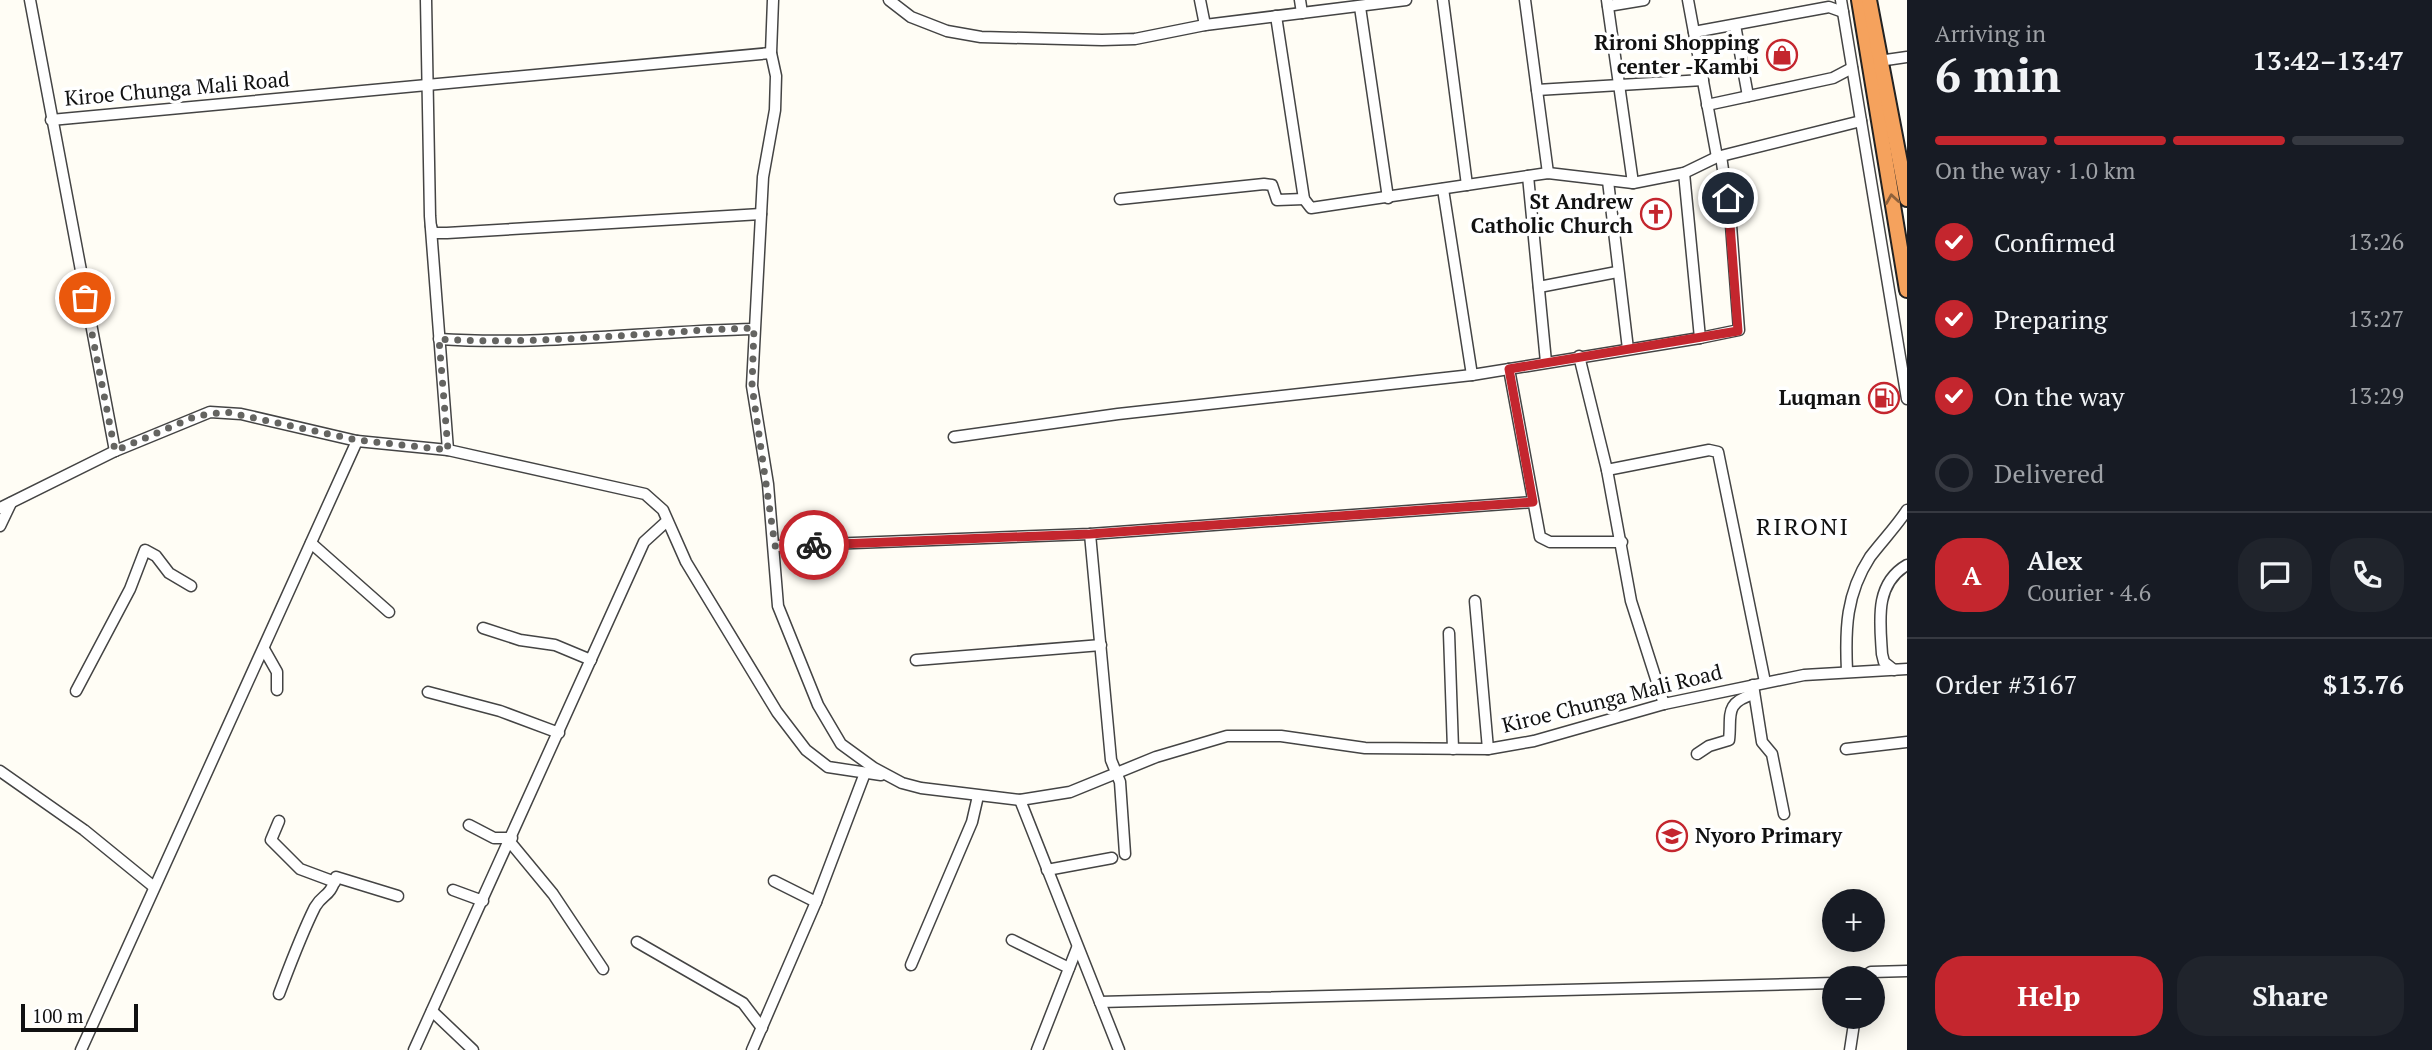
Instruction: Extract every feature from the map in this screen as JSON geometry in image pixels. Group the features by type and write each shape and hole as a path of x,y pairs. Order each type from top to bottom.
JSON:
{"highway":[{"path":"1859,0 1907,290"},
{"path":"1869,0 1907,195"}],"street":[{"path":"30,0 51,120"},
{"path":"426,0 430,226 448,450"},
{"name":"Kiroe Chunga Mali Road","path":"773,0 771,52 776,76 775,110 763,177 752,386 775,546 778,606 818,705 841,744 892,777 921,788 1020,800 1070,792 1199,742 1243,735 1281,736 1365,748 1488,749 1534,741 1664,704 1754,690 1765,682 1847,671 1907,669"},
{"path":"889,0 911,17 947,31 981,37 1118,40 1205,25 1406,0"},
{"path":"1200,0 1205,25"},
{"path":"1300,0 1302,13"},
{"path":"1443,0 1467,185"},
{"path":"1525,0 1548,173"},
{"path":"1633,183 1617,85 1608,3 1643,0"},
{"path":"954,437 1118,414 1472,375 1739,330 1731,225 1688,0"},
{"path":"1841,0 1907,399"},
{"path":"1360,7 1388,198"},
{"path":"1694,32 1829,7 1843,12"},
{"path":"1276,16 1304,199 1311,208 1548,173 1633,183 1684,173 1719,156 1861,121"},
{"path":"1735,25 1748,96"},
{"name":"Kiroe Chunga Mali Road","path":"115,451 51,120 771,52"},
{"path":"1880,61 1907,57"},
{"path":"1707,105 1833,78 1853,68"},
{"path":"1537,90 1703,80"},
{"path":"1684,173 1700,338"},
{"path":"1528,176 1546,362"},
{"path":"1608,181 1628,349"},
{"path":"1121,199 1264,184 1272,185 1277,200 1304,199"},
{"path":"1443,189 1472,375"},
{"path":"430,226 433,233 761,214"},
{"path":"1539,287 1617,272"},
{"path":"439,339 474,341 581,338 754,328"},
{"path":"1579,356 1607,470 1631,601 1664,704"},
{"path":"1509,369 1538,531 1544,541 1622,542"},
{"path":"0,508 115,451 210,412 241,414 357,440 448,450 645,494 663,510 686,562 777,712 806,750 828,767 892,777"},
{"path":"80,1050 357,440"},
{"path":"1607,470 1709,450 1718,452 1765,682"},
{"path":"775,546 1090,534 1533,502"},
{"path":"0,526 11,503"},
{"path":"1847,671 1845,622 1850,599 1871,556 1907,510"},
{"path":"414,1050 644,542 667,521"},
{"path":"1090,534 1111,760 1120,782 1125,854"},
{"path":"311,543 389,612"},
{"path":"76,691 130,589 145,550 156,556 169,573 191,586"},
{"path":"1894,670 1884,662 1882,654 1882,597 1891,580 1907,565"},
{"path":"1475,601 1488,749"},
{"path":"483,628 520,640 555,645 591,660"},
{"path":"1449,633 1453,750"},
{"path":"916,660 1101,645"},
{"path":"264,649 277,672 276,691"},
{"path":"1697,754 1709,746 1729,740 1729,715 1734,705 1754,690 1762,742 1772,754 1784,814"},
{"path":"428,692 500,711 559,733"},
{"path":"1846,749 1907,742"},
{"path":"0,771 84,830 154,887"},
{"path":"752,1050 816,902 864,773"},
{"path":"911,965 972,822 978,796"},
{"path":"1020,800 1119,1050"},
{"path":"279,821 271,840 300,869 335,882"},
{"path":"469,825 495,838 511,840 553,894 603,969"},
{"path":"1047,870 1112,858"},
{"path":"279,994 308,922 317,904 331,894 336,877 398,896"},
{"path":"774,881 816,902"},
{"path":"453,890 483,901"},
{"path":"1012,940 1069,968"},
{"path":"637,942 743,1003 762,1028"},
{"path":"1037,1050 1077,948"},
{"path":"1885,972 1907,971"},
{"path":"1100,1002 1822,983"},
{"path":"432,1011 473,1050"},
{"path":"1850,1050 1853,1029"}],"way so far":[{"path":"85,298 115,451 210,412 241,414 357,440 448,450 439,339 474,341 642,336 689,330 754,328 752,386 775,546 814,545"}],"place":[{"name":"Rironi Shopping center -Kambi","path":"1782,55"},
{"name":"St Andrew Catholic Church","path":"1656,214"},
{"name":"Luqman","path":"1884,398"},
{"name":"Nyoro Primary","path":"1672,836"}],"district":[{"name":"RIRONI","path":"1803,527"}],"route":[{"path":"814,545 1090,534 1533,502 1509,369 1738,331 1728,198"}]}
